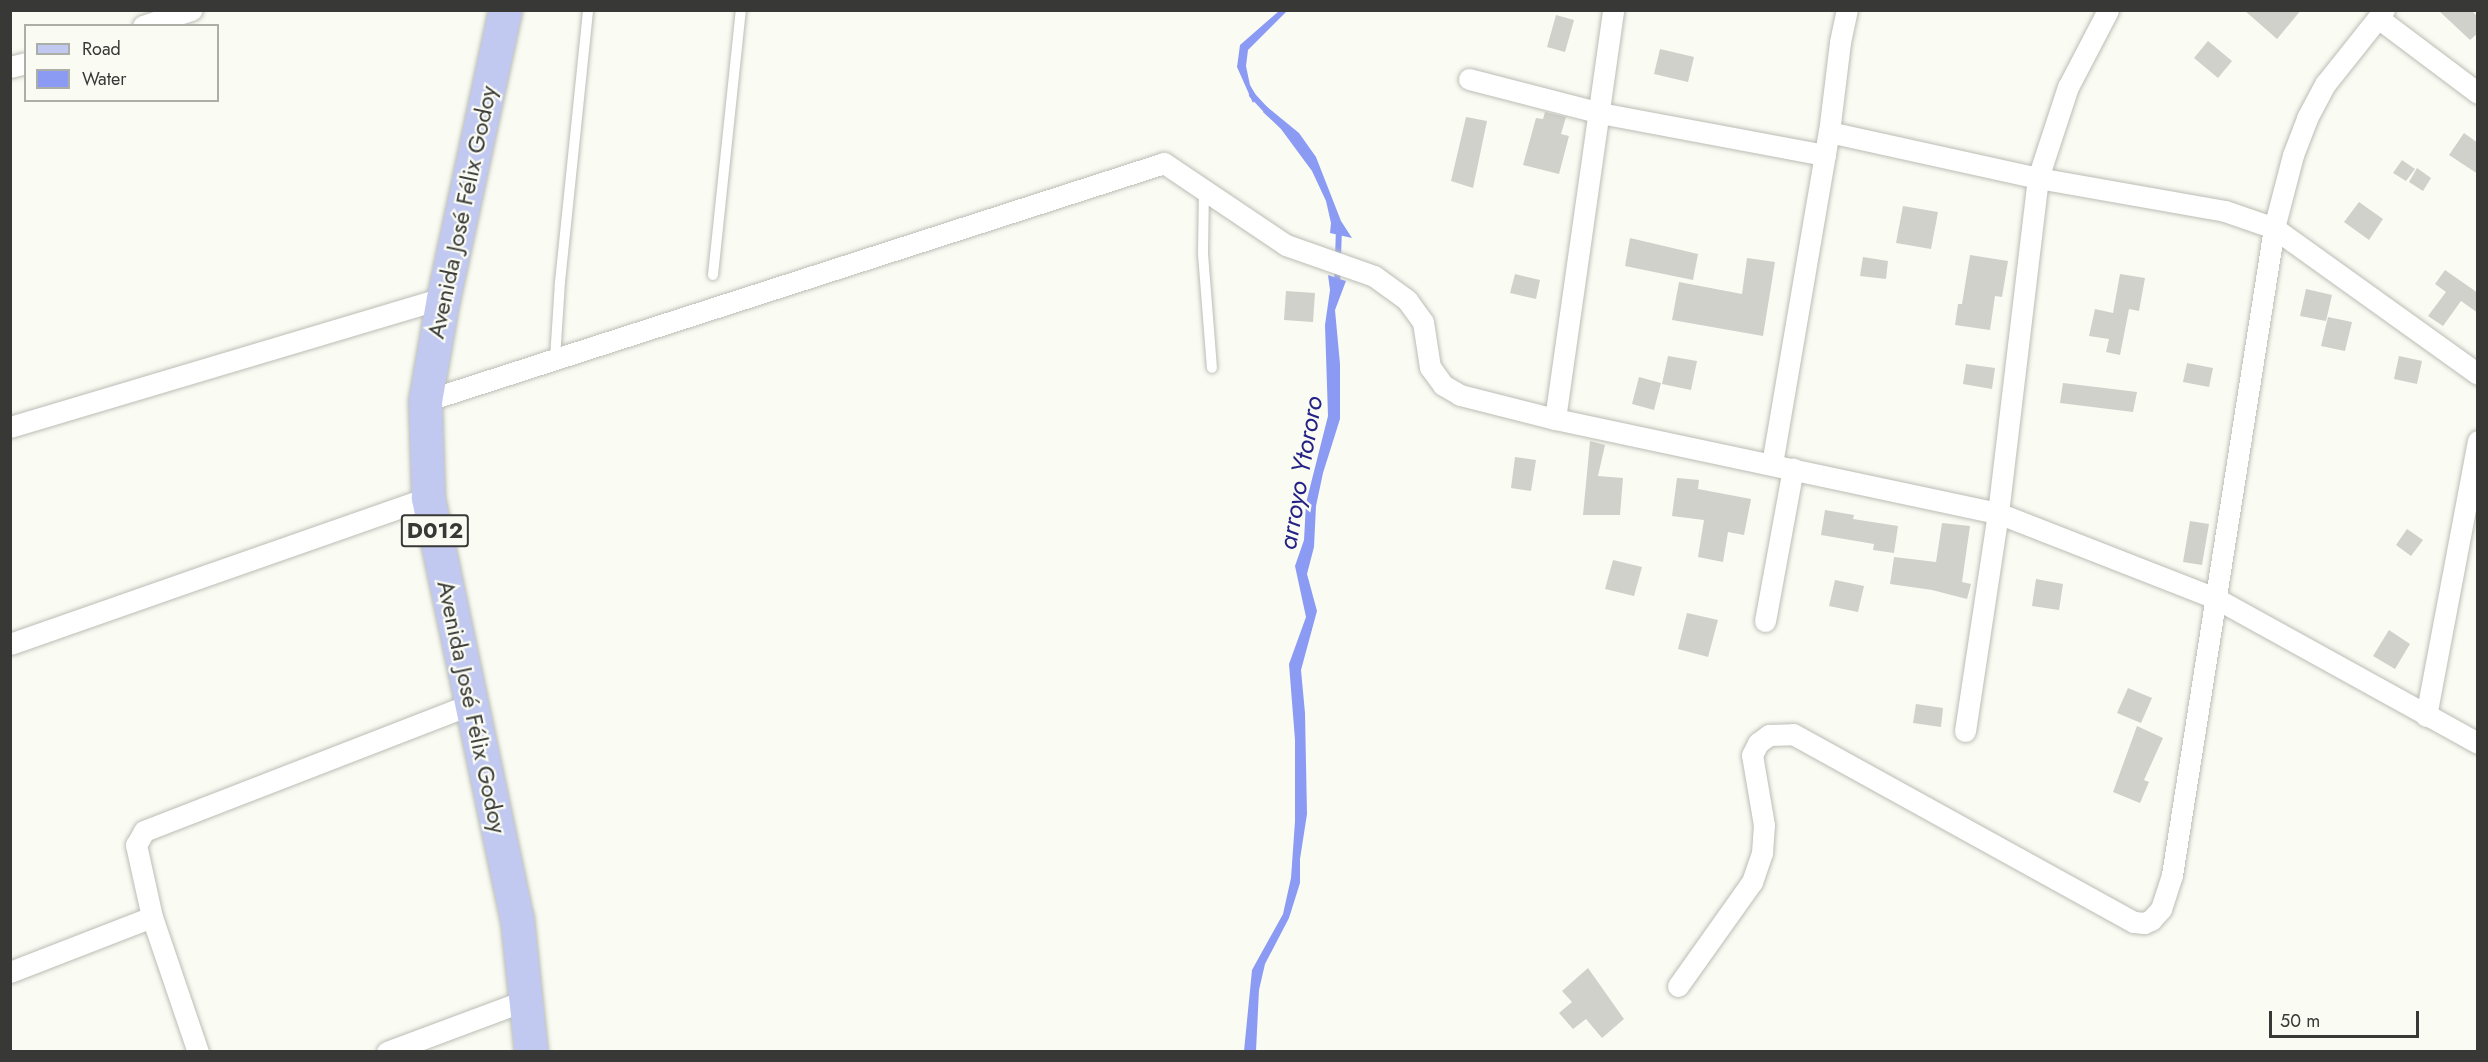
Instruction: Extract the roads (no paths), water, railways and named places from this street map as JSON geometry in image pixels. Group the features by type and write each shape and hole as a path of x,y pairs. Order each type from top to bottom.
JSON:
{"main road":[{"name":"Avenida José Félix Godoy","path":"505,10 443,298 425,401 428,498 517,919 531,1052"}],"street":[{"path":"149,24 190,10"},
{"path":"1555,420 1613,10"},
{"path":"1765,621 1782,467 1840,42 1847,10"},
{"path":"1965,731 1998,513 2038,178 2068,87 2108,10"},
{"path":"1678,986 1752,882 1762,853 1764,825 1752,755 1758,743 1769,735 1793,734 2134,922 2144,923 2151,920 2161,909 2172,875 2274,228 2293,155 2307,118 2326,83 2381,14 2478,93"},
{"path":"1469,79 1600,113 1825,155"},
{"path":"1829,132 2038,178 2225,211 2274,228 2478,374"},
{"path":"425,401 1164,163 1286,245 1366,273 1407,300 1423,322 1430,367 1443,385 1460,395 1555,420 1998,513 2217,599 2478,743"},
{"path":"10,427 443,298"},
{"path":"2426,716 2478,441"},
{"path":"10,644 428,498"},
{"path":"198,1052 152,917 136,845 144,831 472,704"},
{"path":"10,972 152,917"},
{"path":"387,1052 526,1000"}],"lane":[{"path":"555,359 560,282 588,10"},
{"path":"713,275 741,10"},
{"path":"1204,190 1203,254 1212,368"}],"water":[{"path":"1279,11 1287,11 1248,50 1246,66 1250,85 1257,97 1253,103 1237,67 1240,45"},
{"path":"1266,106 1299,133 1316,157 1341,221 1352,238 1330,233 1331,223 1326,201 1312,171 1281,129 1263,112"},
{"path":"1328,275 1346,281 1335,310 1340,364 1340,419 1323,473 1316,506 1314,547 1307,574 1317,611 1301,670 1305,713 1307,814 1300,859 1300,883 1289,918 1265,964 1259,990 1256,1051 1244,1051 1252,970 1283,914 1291,878 1295,821 1295,740 1289,664 1306,617 1295,566 1304,540 1306,503 1328,416 1325,325 1330,290"}],"waterway":[{"name":"arroyo Ytororo","path":"1252,95 1270,114"},
{"name":"arroyo Ytororo","path":"1337,286 1339,228"}]}
